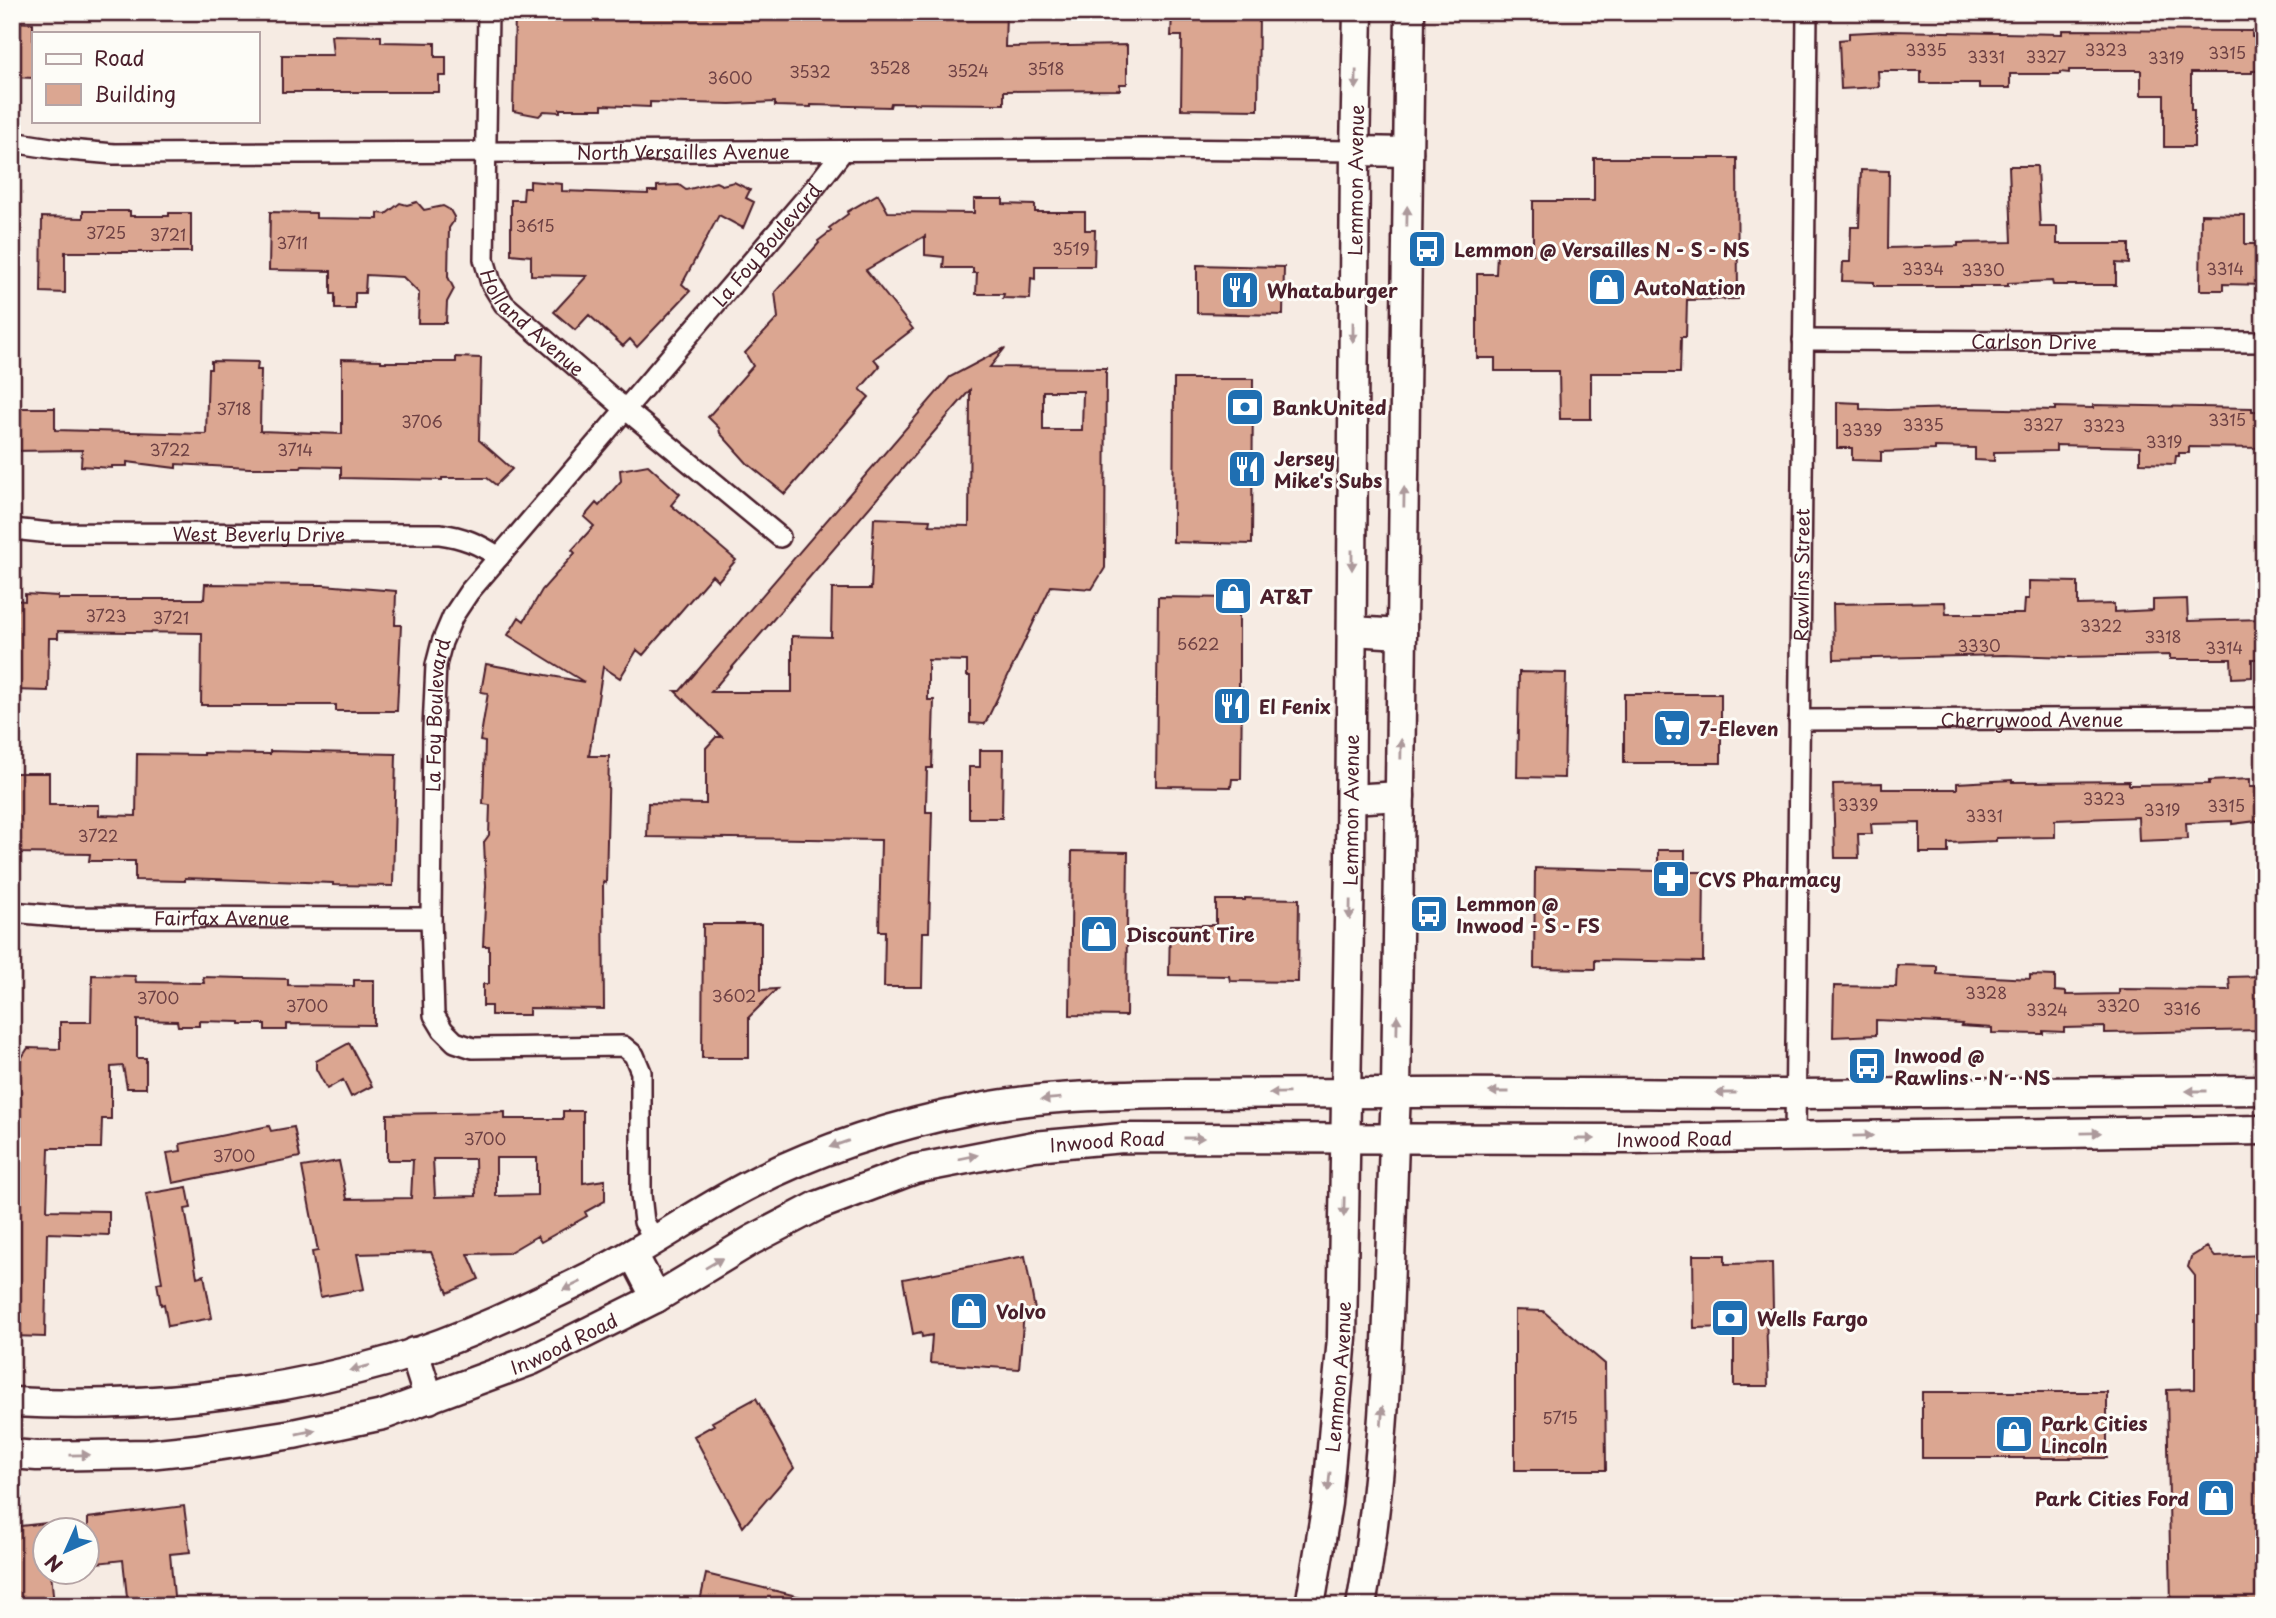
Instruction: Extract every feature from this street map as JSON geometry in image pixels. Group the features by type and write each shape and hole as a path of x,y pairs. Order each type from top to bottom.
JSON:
{"main road":[{"name":"Lemmon Avenue","path":"1310,1606 1327,1503 1340,1377 1351,799 1358,12"},
{"path":"1361,1606 1378,1484 1396,1093 1410,12"},
{"path":"1355,151 1408,152"},
{"path":"1352,631 1402,634"},
{"path":"1351,799 1400,796"},
{"path":"12,1402 88,1403 213,1395 336,1374 414,1352 528,1308 644,1248 743,1188 835,1145 904,1124 1014,1102 1089,1096 1424,1092 1794,1094 2264,1090"},
{"path":"2149,1091 2151,1132"},
{"path":"904,1124 915,1169"},
{"name":"Inwood Road","path":"12,1454 148,1454 293,1434 383,1415 532,1360 656,1298 817,1206 915,1169 1034,1146 1123,1138 1394,1140 2264,1130"},
{"path":"644,1248 656,1298"},
{"path":"414,1352 429,1399"},
{"path":"1340,1377 1384,1376"}],"street":[{"name":"Holland Avenue","path":"488,12 484,259 491,283 504,304 625,409 780,537"},
{"name":"Rawlins Street","path":"1795,1137 1807,12"},
{"name":"North Versailles Avenue","path":"12,142 57,149 114,153 1145,149 1355,151"},
{"name":"La Foy Boulevard","path":"644,1248 641,1073 634,1055 623,1046 473,1048 455,1042 443,1030 434,1015 431,918 436,665 453,616 469,592 812,191 843,151"},
{"name":"Carlson Drive","path":"1803,340 2264,342"},
{"name":"West Beverly Drive","path":"12,529 51,533 440,534 479,543 499,557"},
{"name":"Cherrywood Avenue","path":"1800,720 2264,718"},
{"name":"Fairfax Avenue","path":"12,912 68,916 431,918"}],"building":[{"path":"515,12 1006,12 1005,47 1127,45 1127,84 1120,84 1120,90 1004,91 1004,104 891,103 890,107 811,107 775,106 775,102 650,102 650,107 602,105 602,109 544,111 539,116 513,111"},
{"path":"1172,12 1259,12 1258,110 1181,109 1182,36 1171,36"},
{"path":"12,22 33,23 32,78 12,77"},
{"path":"2062,30 2252,31 2252,37 2264,37 2264,71 2191,73 2194,147 2164,147 2164,95 2141,95 2141,70 2069,70 2069,73 2060,74 2010,74 2010,88 1979,88 1979,83 1921,83 1921,71 1878,71 1879,87 1841,89 1839,40 1849,39 1849,33 1889,31 2062,34"},
{"path":"331,35 381,36 381,42 435,43 435,57 446,57 446,76 439,76 439,92 282,92 282,55 333,55"},
{"name":"AutoNation","path":"1594,158 1737,158 1738,299 1687,300 1686,337 1681,337 1680,373 1591,373 1591,419 1560,419 1559,371 1495,371 1495,358 1477,358 1477,274 1496,274 1497,253 1533,254 1533,201 1594,201"},
{"path":"2009,166 2037,166 2040,227 2057,227 2057,244 2129,244 2129,264 2116,263 2116,285 2053,285 2052,281 2008,283 2008,286 1874,286 1874,282 1842,281 1843,262 1850,262 1851,227 1859,227 1861,170 1889,171 1888,248 2012,242"},
{"path":"530,181 562,184 562,191 648,194 648,191 657,191 657,186 679,185 686,190 716,182 722,185 734,182 750,190 746,198 754,202 743,228 719,215 682,284 690,291 637,347 630,339 623,346 589,315 575,330 554,312 587,276 531,275 531,256 511,254 511,200 523,200 524,188 530,188"},
{"path":"878,194 888,212 974,213 974,199 1003,199 1003,204 1035,205 1035,212 1085,212 1085,230 1095,230 1094,266 1035,266 1035,279 1031,278 1030,299 1003,298 1004,294 976,294 977,273 973,273 973,268 943,268 944,257 925,255 925,236 866,270 913,329 874,359 880,366 860,389 869,397 785,494 747,463 708,417 753,366 745,353 778,318 775,292 818,241 831,231 829,228 848,214 847,212"},
{"path":"417,202 424,210 443,206 450,210 454,217 449,228 448,277 454,289 447,302 446,323 418,323 419,293 403,277 366,275 365,293 355,293 355,309 335,309 335,294 331,294 331,271 269,270 270,212 316,213 316,218 378,219 378,213 386,214 400,203 407,205"},
{"path":"83,211 130,211 130,216 191,213 191,252 65,252 65,293 41,292 42,217 83,218"},
{"path":"2201,214 2245,215 2245,244 2264,244 2264,285 2223,284 2223,290 2200,290"},
{"name":"Whataburger","path":"1197,265 1284,267 1283,315 1197,313"},
{"path":"1005,348 990,367 1106,368 1105,568 1092,589 1051,586 985,724 970,723 970,676 967,676 967,661 928,660 928,700 934,700 932,768 927,768 926,812 932,812 929,932 923,932 922,987 884,987 885,931 879,931 881,840 647,837 648,803 706,804 706,748 716,737 722,737 675,691 680,691 950,377","holes":["970,390 969,526 929,525 930,520 874,518 871,589 832,589 831,637 792,636 792,692 711,692","1043,391 1083,391 1082,430 1043,430"]},
{"path":"456,357 481,358 479,440 512,469 496,485 487,478 341,478 341,467 249,468 176,464 176,468 127,462 127,466 112,468 81,466 82,450 12,451 12,408 55,408 55,430 206,434 208,369 211,369 211,361 258,362 257,370 261,370 260,431 342,434 342,359 456,362"},
{"path":"1174,379 1253,379 1252,544 1173,542"},
{"path":"1837,402 1860,403 1860,409 1888,410 2055,410 2055,407 2093,408 2093,405 2252,408 2252,411 2264,411 2264,448 2189,447 2189,453 2179,453 2179,456 2176,456 2175,464 2140,463 2140,447 2056,445 2056,451 1994,452 1994,461 1975,460 1975,448 1935,447 1935,450 1881,452 1881,461 1852,460 1852,448 1837,448"},
{"path":"648,465 680,494 671,505 736,560 718,581 712,575 643,655 637,650 620,678 603,667 589,756 609,756 606,883 603,882 604,1009 529,1008 529,1015 491,1015 491,1006 483,1006 483,984 489,984 489,946 483,946 486,886 484,842 489,835 490,805 483,804 485,742 480,741 488,693 481,692 486,664 584,682 508,635 519,617 524,621 542,590 575,553 572,550 594,526 584,517 596,503 599,506 621,481 620,470"},
{"path":"2029,581 2078,582 2078,605 2114,604 2114,612 2153,610 2153,600 2187,599 2188,621 2264,619 2264,659 2252,659 2252,677 2232,678 2231,659 2170,659 2170,655 1834,659 1833,604 1945,602 1946,614 2024,614 2025,599 2029,599"},
{"path":"205,584 323,585 396,591 395,625 401,625 397,711 336,711 336,705 201,705 202,633 58,631 58,638 49,638 48,691 12,690 12,600 25,601 25,594 58,596 58,599 204,599"},
{"path":"1158,597 1239,598 1241,779 1232,779 1231,787 1156,786"},
{"path":"1519,672 1566,673 1564,778 1517,777"},
{"name":"7-Eleven","path":"1624,694 1721,694 1721,763 1624,763"},
{"path":"980,750 1003,750 1002,818 969,818 969,767 980,767"},
{"path":"270,751 396,754 393,886 185,878 185,881 135,880 135,861 89,861 90,854 12,853 12,773 49,773 49,805 99,805 99,815 136,816 137,754 270,754"},
{"path":"2250,779 2250,787 2264,787 2264,820 2232,824 2232,821 2186,823 2187,839 2139,841 2138,817 2055,820 2055,837 1996,838 1996,841 1948,843 1948,853 1920,853 1920,823 1871,824 1872,834 1858,834 1859,858 1835,858 1833,784 1882,783 1882,789 1957,789 1957,783 2012,780 2129,781 2129,785 2209,784 2209,781"},
{"name":"CVS Pharmacy","path":"1658,850 1685,850 1685,872 1704,872 1703,962 1595,960 1595,969 1534,968 1535,868 1658,871"},
{"name":"Discount Tire","path":"1072,851 1128,852 1126,1016 1070,1015"},
{"path":"1299,899 1298,982 1230,981 1229,976 1169,975 1170,925 1216,925 1216,900"},
{"path":"703,924 761,924 761,990 777,989 749,1017 749,1058 702,1058"},
{"path":"1897,965 1937,966 1937,974 2030,979 2030,975 2055,976 2055,991 2066,992 2066,995 2119,994 2119,989 2230,990 2229,977 2264,976 2264,1030 2105,1033 2105,1027 2064,1028 2064,1032 2043,1031 2043,1034 1992,1033 1992,1028 1961,1026 1962,1024 1876,1020 1876,1035 1833,1037 1834,986 1896,987"},
{"path":"92,975 135,976 136,982 204,983 203,977 288,979 288,985 354,986 354,980 374,980 374,1025 287,1024 287,1030 265,1030 265,1024 240,1022 199,1021 199,1026 178,1026 177,1021 137,1020 137,1058 146,1058 146,1088 127,1088 123,1066 111,1067 111,1119 102,1119 101,1148 49,1148 47,1210 109,1211 109,1235 47,1233 45,1337 12,1336 13,1071 28,1048 60,1049 60,1022 91,1022"},
{"path":"349,1043 372,1086 351,1097 343,1080 327,1089 316,1069 316,1061"},
{"path":"563,1111 583,1111 583,1183 605,1180 605,1201 585,1212 587,1216 541,1242 537,1236 508,1253 468,1254 479,1279 448,1293 431,1252 357,1254 364,1289 320,1297 312,1252 318,1251 302,1167 339,1161 347,1199 411,1198 413,1160 387,1160 387,1114 505,1112 505,1119 563,1119","holes":["496,1158 537,1158 537,1195 496,1196","433,1159 475,1159 476,1196 435,1197"]},
{"path":"269,1126 271,1131 294,1127 300,1157 173,1183 167,1153 181,1151 180,1144"},
{"path":"187,1187 191,1208 185,1209 197,1277 204,1275 212,1318 168,1326 157,1283 162,1282 146,1194"},
{"name":"Park Cities Ford","path":"2207,1247 2215,1257 2264,1255 2264,1606 2171,1606 2167,1390 2195,1389 2195,1276 2188,1267 2191,1257"},
{"name":"Wells Fargo","path":"1693,1255 1725,1255 1725,1264 1772,1263 1773,1309 1766,1309 1768,1386 1734,1386 1734,1327 1694,1328"},
{"name":"Volvo","path":"1025,1256 1035,1310 1024,1313 1019,1369 930,1363 932,1335 922,1337 921,1332 913,1334 903,1279"},
{"path":"1515,1310 1543,1311 1605,1364 1606,1470 1515,1470"},
{"name":"Park Cities Lincoln","path":"1922,1392 2107,1392 2107,1458 1922,1458"},
{"path":"756,1398 794,1468 743,1527 694,1436 714,1425 712,1422"},
{"path":"184,1506 190,1552 170,1554 175,1606 128,1606 123,1560 102,1562 102,1516"},
{"path":"32,1525 32,1586 52,1586 54,1606 12,1606 12,1527"},
{"path":"706,1574 805,1598 804,1606 699,1606"}],"place":[{"name":"Lemmon @ Versailles N - S - NS","path":"1427,249"},
{"name":"AutoNation","path":"1607,287"},
{"name":"Whataburger","path":"1240,290"},
{"name":"BankUnited","path":"1245,407"},
{"name":"Jersey Mike's Subs","path":"1247,469"},
{"name":"AT&T","path":"1233,596"},
{"name":"El Fenix","path":"1232,706"},
{"name":"7-Eleven","path":"1672,728"},
{"name":"CVS Pharmacy","path":"1671,879"},
{"name":"Lemmon @ Inwood - S - FS","path":"1429,914"},
{"name":"Discount Tire","path":"1099,934"},
{"name":"Inwood @ Rawlins - N - NS","path":"1867,1066"},
{"name":"Volvo","path":"969,1311"},
{"name":"Wells Fargo","path":"1730,1318"},
{"name":"Park Cities Lincoln","path":"2014,1434"},
{"name":"Park Cities Ford","path":"2216,1498"}]}
